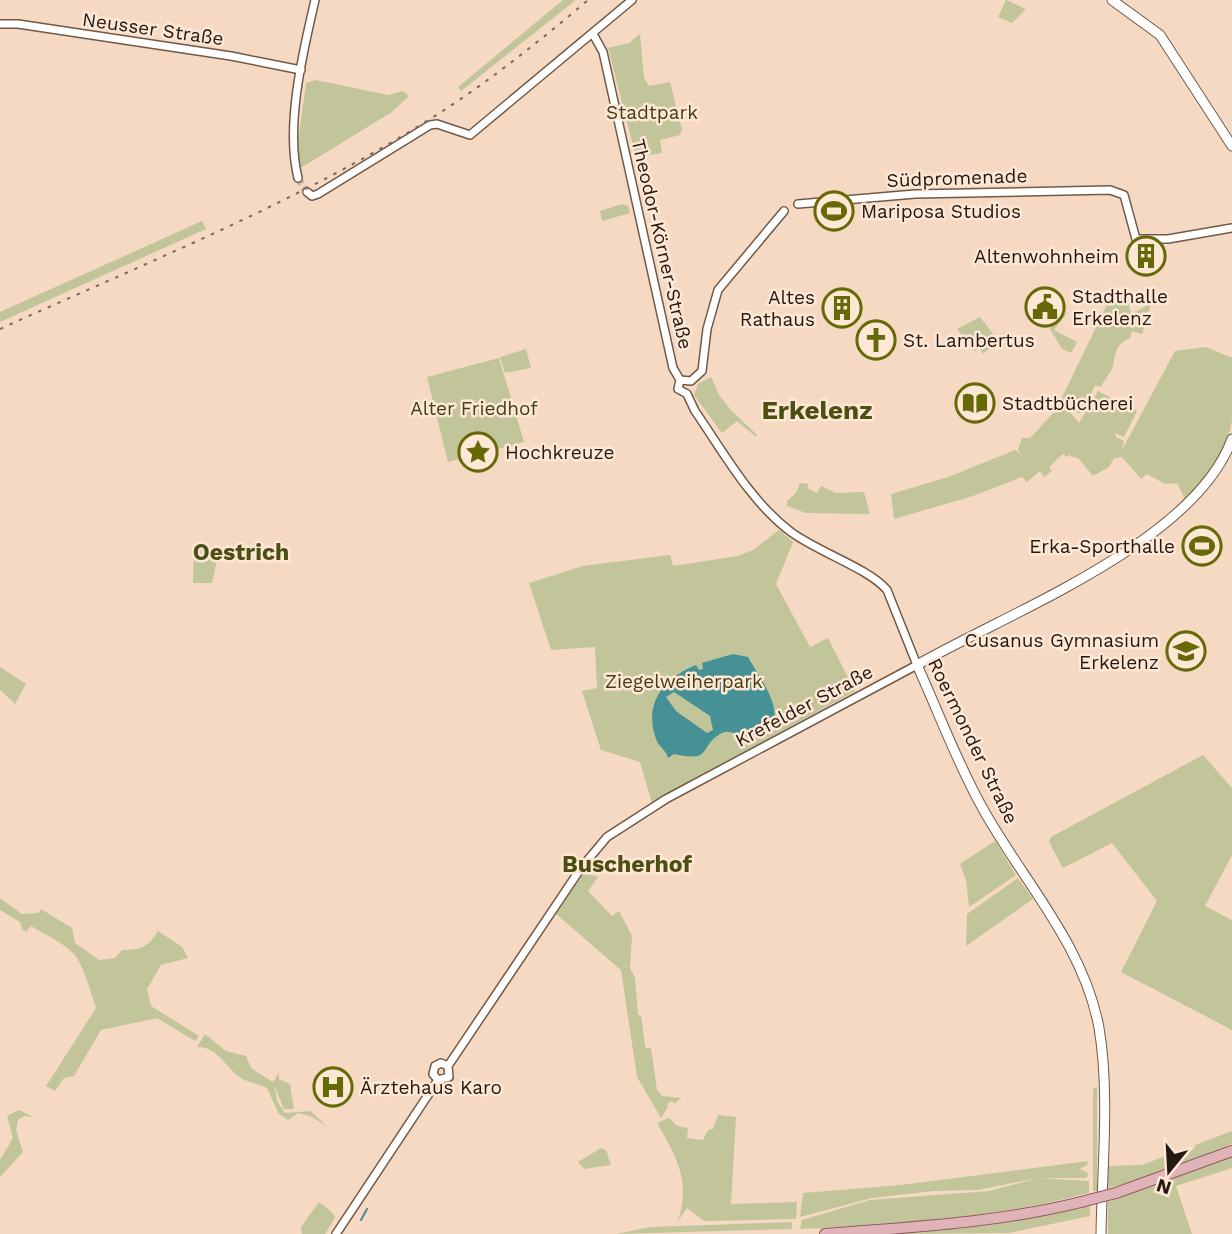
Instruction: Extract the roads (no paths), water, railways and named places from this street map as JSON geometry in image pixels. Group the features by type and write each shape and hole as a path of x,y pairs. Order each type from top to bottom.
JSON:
{"main road":[{"path":"1112,0 1160,36 1232,146"},
{"name":"Krefelder Straße","path":"917,665 1146,540 1196,496 1223,459 1232,439"},
{"name":"Roermonder Straße","path":"917,665 982,808 1060,931 1089,990 1099,1028 1104,1085 1101,1234"},
{"path":"825,1234 952,1224 1020,1215 1116,1192 1232,1151"}],"street":[{"path":"298,178 293,159 301,71 315,0"},
{"path":"307,192 318,194 430,125 438,124 463,135 473,133 632,0"},
{"name":"Neusser Straße","path":"0,24 18,24 230,56 301,71"},
{"name":"Theodor-Körner-Straße","path":"593,34 603,52 673,368 680,380 678,389 687,394"},
{"name":"Südpromenade","path":"798,204 915,194 1056,189 1118,192 1128,205 1133,237 1156,240 1232,228"},
{"path":"680,380 691,381 702,371 712,305 718,290 783,211"},
{"path":"687,394 692,389 691,381"},
{"name":"Roermonder Straße","path":"687,394 695,411 771,515 815,549 873,578 890,594 917,665"},
{"name":"Krefelder Straße","path":"448,1066 574,877 607,837 666,799 917,665"},
{"path":"336,1234 438,1080 449,1077 448,1066 441,1063 435,1066 433,1073 438,1080"}],"water":[{"path":"733,654 748,657 773,703 775,715 772,724 764,732 748,736 722,733 714,738 701,755 674,754 668,758 657,742 653,726 655,703 659,693 674,677 696,665 699,670 703,669 702,663","holes":["674,692 710,716 713,730 707,733 676,711 666,697"]}],"waterway":[{"path":"361,1220 367,1209"}],"tunnel":[{"path":"298,178 307,192"}],"railway":[{"path":"0,329 214,233 371,154 486,81 588,0"}],"place":[{"name":"Mariposa Studios","path":"834,211"},
{"name":"Altenwohnheim","path":"1146,256"},
{"name":"Stadthalle Erkelenz","path":"1045,307"},
{"name":"Altes Rathaus","path":"842,308"},
{"name":"St. Lambertus","path":"876,340"},
{"name":"Stadtbücherei","path":"975,403"},
{"name":"Hochkreuze","path":"478,452"},
{"name":"Erka-Sporthalle","path":"1202,546"},
{"name":"Cusanus Gymnasium Erkelenz","path":"1186,651"},
{"name":"Ärztehaus Karo","path":"333,1087"}],"district":[{"name":"Erkelenz","path":"817,410"},
{"name":"Oestrich","path":"241,552"},
{"name":"Buscherhof","path":"627,864"}],"park label":[{"name":"Stadtpark","path":"652,112"},
{"name":"Alter Friedhof","path":"474,408"},
{"name":"Ziegelweiherpark","path":"684,681"}]}
